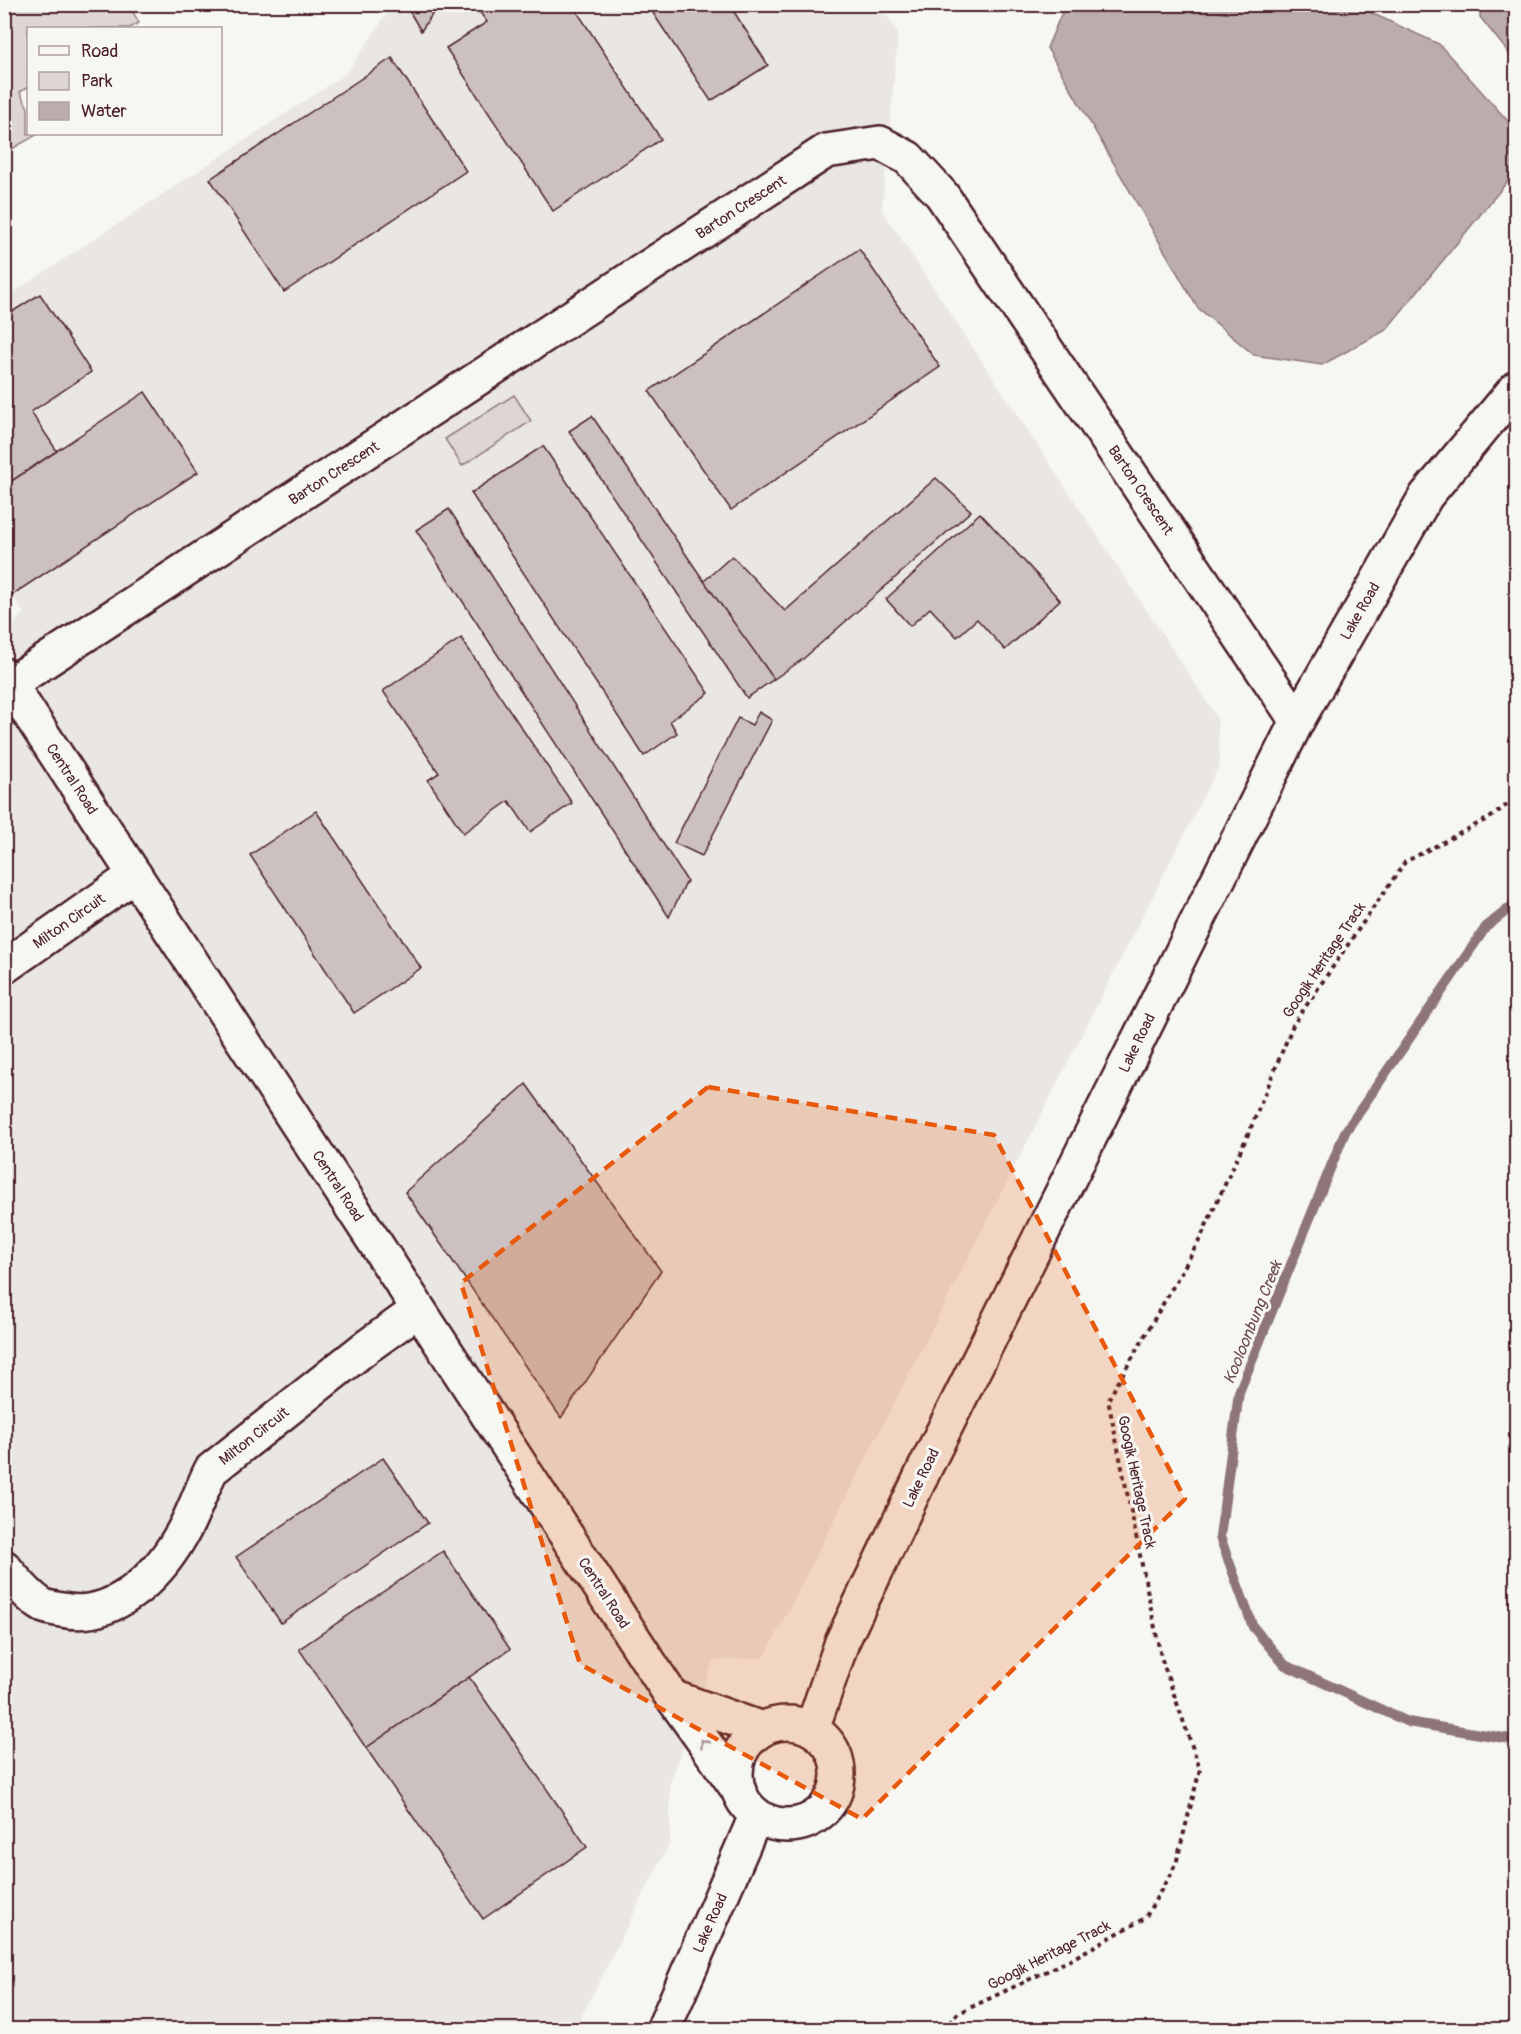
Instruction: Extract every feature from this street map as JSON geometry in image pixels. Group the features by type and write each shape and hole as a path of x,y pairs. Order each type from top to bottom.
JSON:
{"street":[{"name":"Barton Crescent","path":"8,680 826,151 880,143 908,158 942,195 1297,721"},
{"name":"Lake Road","path":"812,1729 842,1642 927,1464 1297,721 1426,496 1516,388"},
{"name":"Central Road","path":"8,680 672,1697 737,1788"},
{"name":"Milton Circuit","path":"4,967 135,875"},
{"name":"Milton Circuit","path":"4,1567 18,1584 44,1606 75,1613 110,1606 140,1588 161,1566 180,1538 194,1512 211,1470 365,1348 418,1310"},
{"path":"672,1697 762,1729"},
{"path":"779,1723 796,1723 812,1729 826,1739 835,1753 839,1770 837,1786 831,1802 820,1815 804,1823 788,1826 771,1824 756,1816 744,1804 737,1788 735,1771 739,1754 748,1739 762,1729 779,1723"},
{"name":"Lake Road","path":"663,2030 756,1816"}],"path":[{"name":"Googik Heritage Track","path":"944,2030 957,2014 1070,1960 1145,1918 1176,1864 1200,1769 1161,1657 1108,1400 1199,1241 1250,1130 1293,1025 1351,939 1405,862 1491,817 1516,798"}],"highlighted area":[{"path":"708,1087 994,1135 1185,1499 862,1819 580,1664 461,1283"}],"shaded area":[{"path":"393,5 880,5 898,33 882,210 1217,717 1220,764 764,1658 713,1661 670,1784 670,1842 575,2029 5,2029 4,634 24,613 5,584 5,298 346,74"}],"green space":[{"path":"5,4 129,5 139,23 132,27 27,27 27,88 20,92 27,106 27,135 36,135 5,153"},
{"path":"514,395 531,421 462,466 445,439"}],"water":[{"path":"1065,5 1354,5 1439,44 1516,130 1516,171 1386,330 1322,365 1254,355 1197,307 1047,48"},
{"path":"1480,5 1516,5 1516,62 1480,17"}],"building":[{"path":"405,4 439,4 421,31"},
{"path":"480,4 572,4 661,139 553,211 446,48 487,22 476,7"},
{"path":"647,4 729,4 768,65 711,101"},
{"path":"392,58 466,171 284,292 210,179"},
{"path":"859,249 940,367 731,510 649,391"},
{"path":"40,294 91,372 31,412 57,451 4,486 4,317"},
{"path":"145,392 198,472 12,595 4,584 4,486"},
{"path":"592,416 774,679 747,698 569,431"},
{"path":"543,446 709,693 670,721 677,733 644,756 471,493"},
{"path":"936,478 971,511 803,659 774,679 704,581 732,556 785,611"},
{"path":"449,509 687,881 669,917 416,530"},
{"path":"980,513 1060,600 1005,650 977,619 957,637 930,608 910,626 886,599"},
{"path":"461,638 572,803 530,832 509,801 463,833 428,780 439,773 383,691"},
{"path":"759,712 772,720 702,856 674,843 738,718 752,725"},
{"path":"316,811 421,968 354,1013 250,855"},
{"path":"526,1084 661,1271 561,1418 405,1192"},
{"path":"383,1458 428,1523 281,1623 236,1557"},
{"path":"443,1551 510,1649 366,1748 299,1649"},
{"path":"469,1677 587,1847 483,1919 366,1748"}],"waterway":[{"name":"Kooloonbung Creek","path":"1516,903 1486,927 1345,1132 1239,1392 1220,1537 1253,1627 1285,1665 1408,1722 1516,1740"}]}
